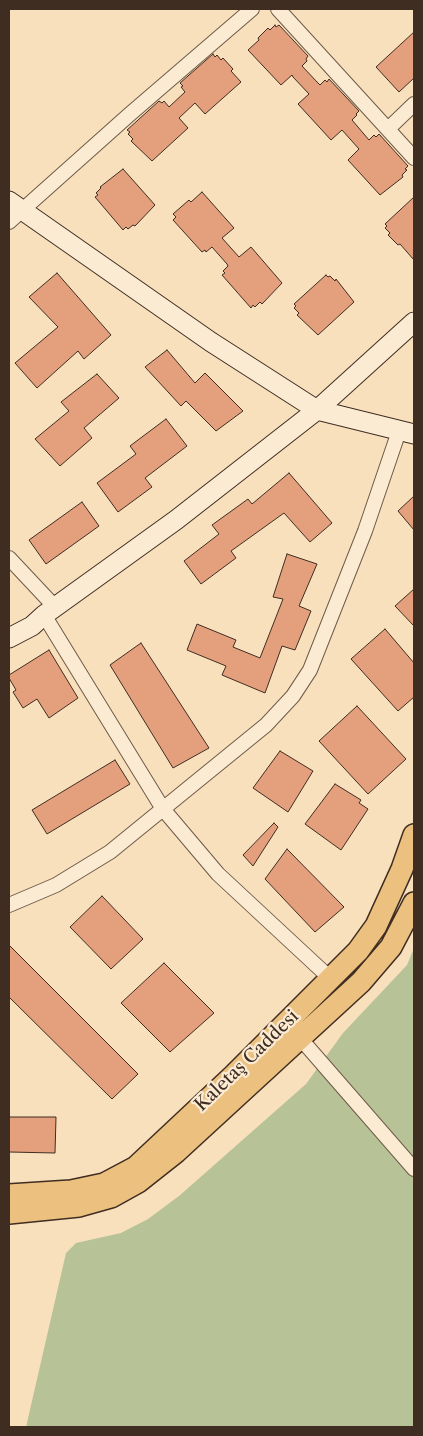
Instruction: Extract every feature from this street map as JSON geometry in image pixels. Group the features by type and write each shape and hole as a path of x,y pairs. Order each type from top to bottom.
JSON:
{"main road":[{"name":"Kaletaş Caddesi","path":"9,1195 71,1192 104,1184 136,1167 233,1076 358,951 376,926 402,869 414,835"},
{"name":"Kaletaş Caddesi","path":"9,1213 79,1206 111,1196 138,1182 176,1152 362,982 391,947 414,903"}],"street":[{"path":"9,905 56,885 110,852 266,724 294,696 310,670 365,531 407,433 317,410 13,211 252,9"},
{"path":"278,9 414,158"},
{"path":"388,129 414,104"},
{"path":"9,638 32,626 49,611 176,520 317,410 414,322"},
{"path":"9,558 49,611 163,809 218,874 331,979"},
{"path":"300,1038 414,1168"}],"green space":[{"path":"414,948 414,1427 26,1427 66,1253 76,1243 121,1233 148,1219 179,1196 306,1084 343,1033 407,965"}],"building":[{"path":"275,25 276,27 279,25 308,56 307,61 302,66 318,83 320,85 329,79 359,111 352,120 369,140 374,135 376,137 379,134 408,166 402,175 403,177 380,195 348,160 359,149 342,130 331,140 298,104 309,94 292,75 281,85 248,50 268,28 270,30"},
{"path":"414,32 414,78 399,92 376,67"},
{"path":"213,54 215,57 217,55 221,60 223,58 241,82 205,114 195,103 179,118 188,128 152,161 131,141 133,139 127,130 159,101 162,103 164,101 169,107 185,92 180,83"},
{"path":"123,169 155,205 135,226 133,225 128,229 126,227 123,230 95,197 98,195 96,193 100,187"},
{"path":"202,192 234,228 222,238 239,257 251,247 282,283 262,304 260,302 251,308 222,275 228,266 212,247 206,252 205,250 202,252 173,220 176,217 173,214"},
{"path":"414,197 414,260 400,244 398,245 388,235 390,233 385,228 387,226 385,224"},
{"path":"57,273 111,335 84,359 78,351 37,388 15,363 58,327 29,297"},
{"path":"326,275 335,281 336,279 354,302 318,335 297,315 299,313 294,308 296,306 294,304"},
{"path":"167,350 195,383 205,373 243,411 216,431 186,401 181,406 145,367"},
{"path":"97,374 119,398 84,428 92,438 60,466 35,439 69,411 61,402"},
{"path":"166,419 187,446 145,478 152,487 118,512 97,483 136,454 130,446"},
{"path":"289,473 332,523 310,542 284,513 231,551 236,558 201,584 184,561 219,534 212,525 248,499 252,504"},
{"path":"414,496 414,530 398,511"},
{"path":"82,502 99,526 46,564 29,540"},
{"path":"287,554 317,564 299,606 311,611 295,650 282,646 265,693 222,675 226,666 187,650 197,624 236,640 233,647 260,658 283,599 273,597"},
{"path":"414,589 414,626 395,606"},
{"path":"385,629 414,663 414,697 398,711 351,659"},
{"path":"141,643 209,748 173,768 110,665"},
{"path":"49,650 78,698 49,718 37,699 23,708 13,692 16,690 9,675"},
{"path":"357,706 406,759 368,794 319,741"},
{"path":"280,751 313,771 288,812 253,788"},
{"path":"115,760 130,784 47,834 32,810"},
{"path":"335,784 361,800 359,803 368,809 341,850 305,824"},
{"path":"274,823 278,827 253,866 243,855"},
{"path":"287,849 344,907 315,932 265,879"},
{"path":"102,896 143,939 111,969 70,927"},
{"path":"9,945 138,1074 112,1099 9,997"},
{"path":"164,963 214,1013 170,1052 121,1003"},
{"path":"9,1117 56,1117 55,1153 9,1152"}]}
